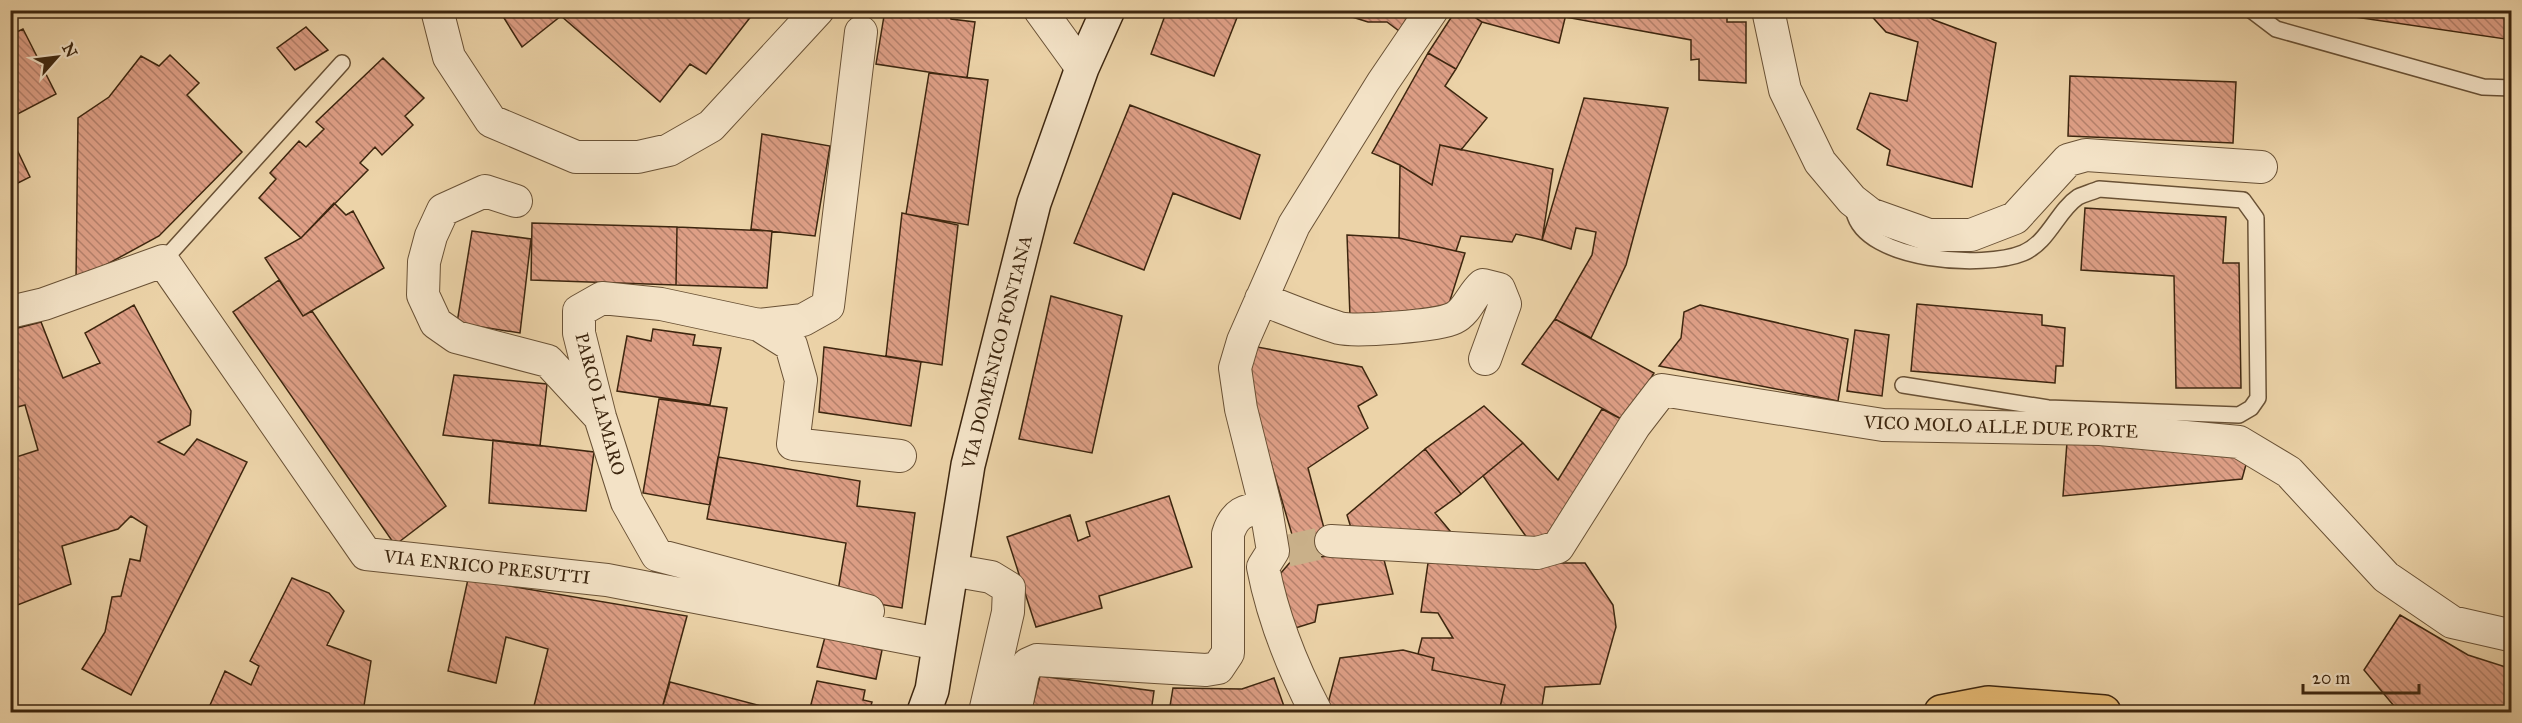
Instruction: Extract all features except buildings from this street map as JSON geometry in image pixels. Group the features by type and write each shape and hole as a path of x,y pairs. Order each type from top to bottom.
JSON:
{"highway":[{"path":"1941,712 1988,704 2104,712"}],"main road":[{"name":"VIA DOMENICO FONTANA","path":"924,712 932,690 968,465 1034,203 1082,68 1108,10"}],"street":[{"path":"437,10 449,57 491,121 576,157 638,157 669,150 711,126 818,10"},
{"path":"1040,10 1082,68"},
{"path":"1316,712 1293,668 1269,599 1263,567 1280,551 1266,509 1241,409 1235,368 1243,341 1294,225 1431,10"},
{"path":"1768,10 1785,90 1820,162 1852,200 1870,214 1929,236 1971,235 2015,218 2068,160 2086,155 2261,167"},
{"path":"759,325 803,320 828,306 861,32"},
{"path":"516,201 485,191 443,210 431,236 424,262 423,295 436,323 456,337 548,361 600,417"},
{"path":"10,312 44,304 163,261"},
{"name":"VIA ENRICO PRESUTTI","path":"163,261 366,554 607,580 940,637"},
{"path":"1261,299 1342,328 1436,324 1455,318 1468,305 1473,294 1484,285 1499,289 1505,304 1485,359"},
{"name":"PARCO LAMARO","path":"900,456 793,444 801,380 791,345 759,325 661,304 602,298 579,311 579,333 600,417 627,502 657,555 940,637"},
{"name":"VICO MOLO ALLE DUE PORTE","path":"1331,541 1537,554 1558,547 1635,425 1662,390 1883,425 2100,429 2239,442 2289,472 2386,577 2452,622 2510,629"},
{"path":"1015,712 1023,673 1028,663 1037,660 1206,670 1218,668 1228,653 1227,534 1232,520 1247,509 1266,509"},
{"path":"951,570 991,577 1009,588 1008,612 985,712"}],"lane":[{"path":"2251,10 2277,29 2483,87 2511,88"},
{"path":"163,261 342,63"},
{"path":"1852,200 1856,218 1865,231 1889,249 1941,258 1980,261 2023,253 2042,240 2077,198 2099,189 2243,200 2256,218 2258,398 2251,408 2239,415 2048,408 1903,385"}],"tunnel":[{"path":"1287,551 1331,541"}]}
